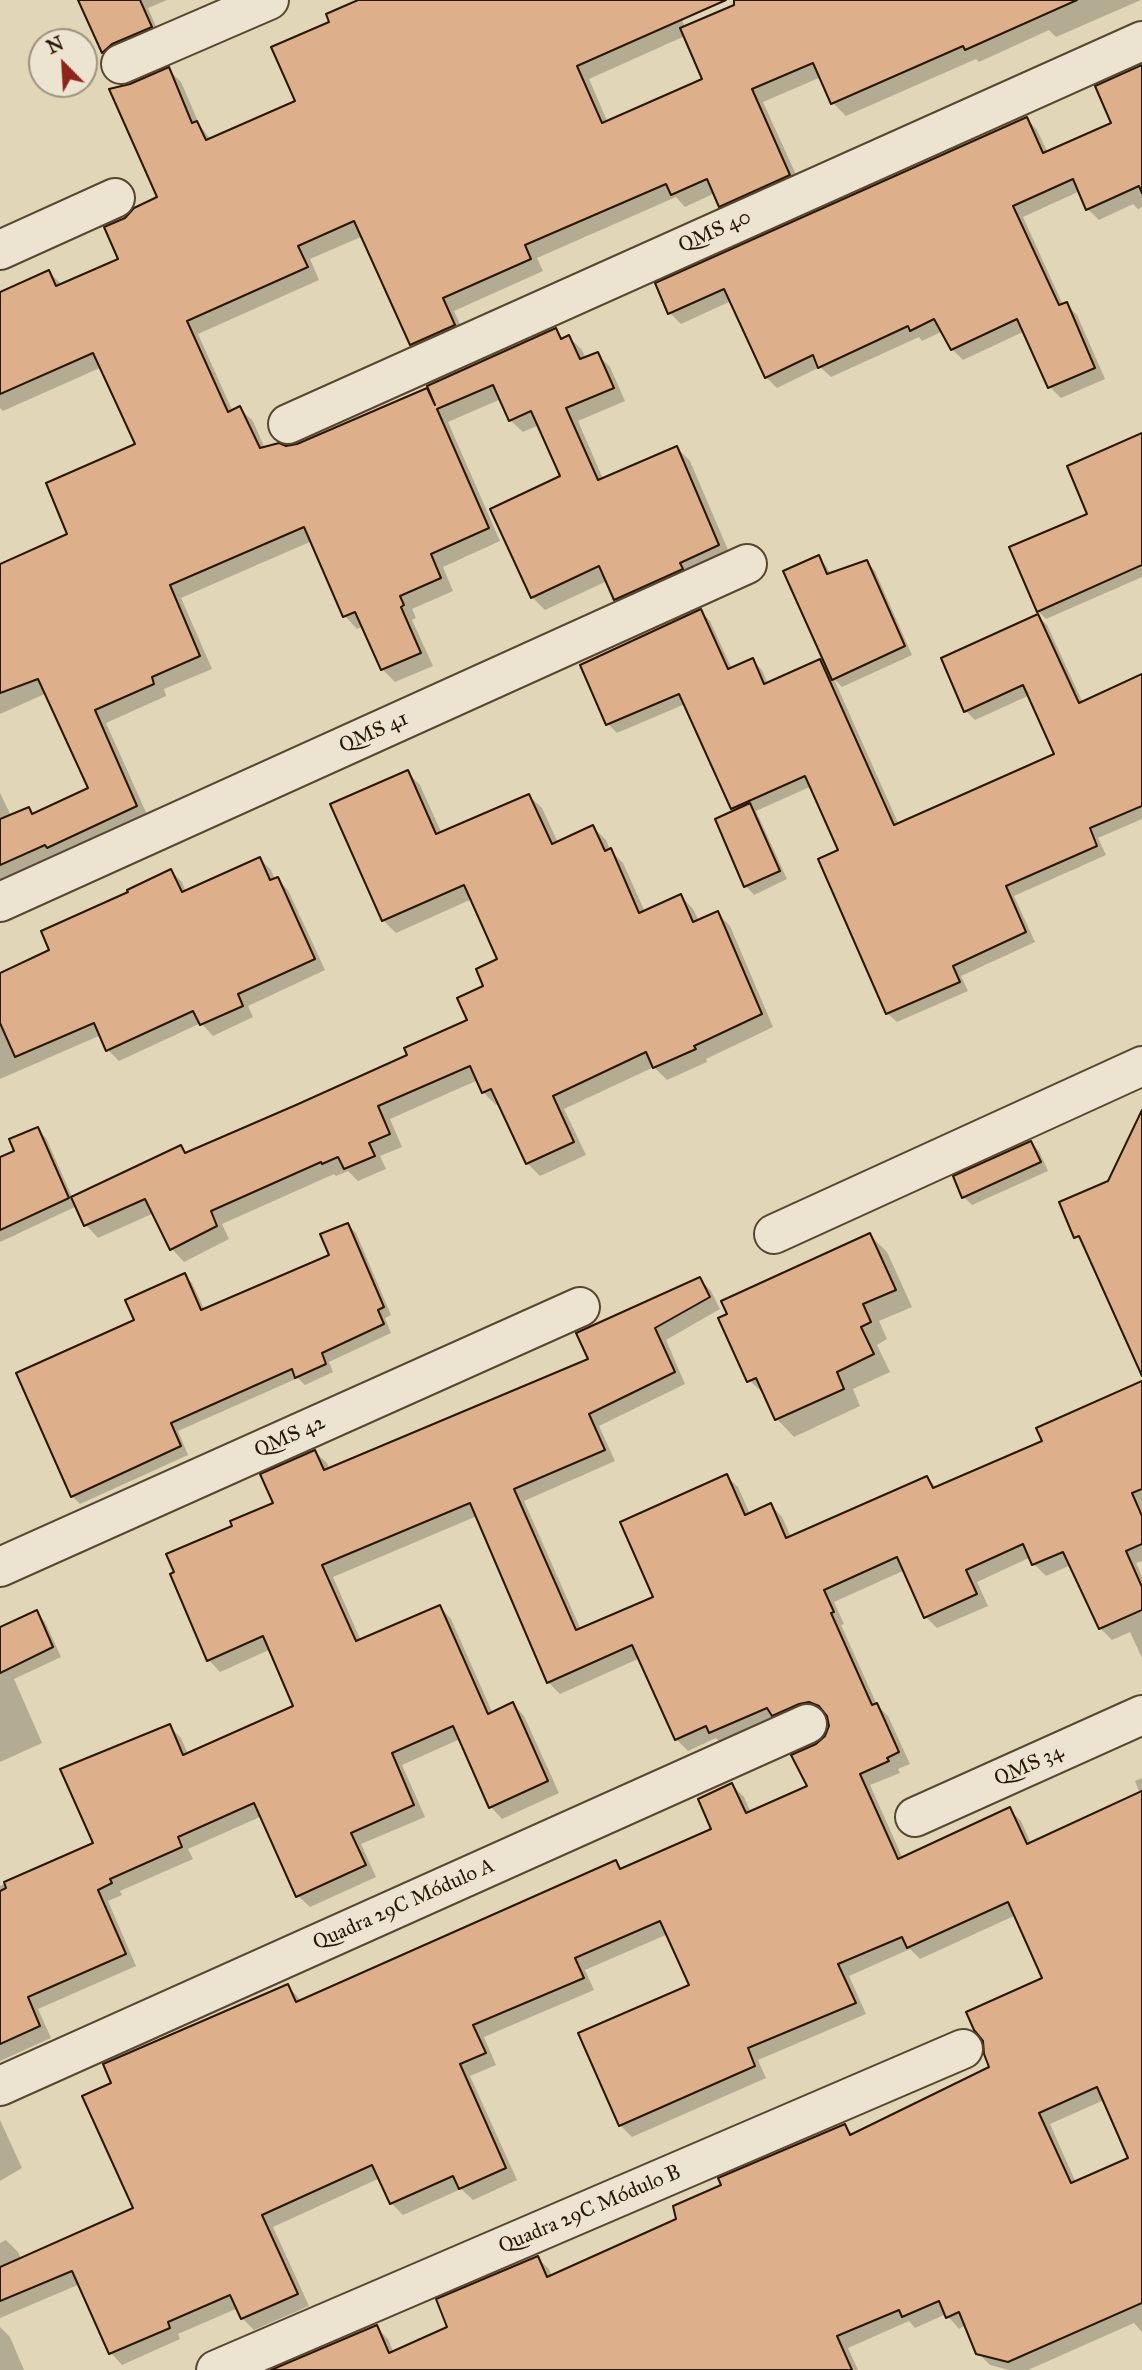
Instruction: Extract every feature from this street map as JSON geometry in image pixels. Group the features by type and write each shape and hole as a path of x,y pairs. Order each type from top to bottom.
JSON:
{"street":[{"path":"121,64 269,0"},
{"name":"QMS 40","path":"288,424 1142,41"},
{"path":"0,250 115,198"},
{"name":"QMS 41","path":"0,902 747,564"},
{"path":"774,1234 1142,1066"},
{"name":"QMS 42","path":"0,1567 580,1307"},
{"name":"QMS 34","path":"915,1817 1142,1716"},
{"name":"Quadra 29C Módulo A","path":"0,2086 807,1724"},
{"name":"Quadra 29C Módulo B","path":"216,2370 963,2049"}],"building":[{"path":"78,0 140,0 152,27 112,44 102,53 98,44 98,28 91,28"},
{"path":"358,0 726,0 577,66 602,123 702,79 680,28 734,5 734,0 1077,0 965,50 963,46 831,104 813,63 752,89 790,175 719,207 707,179 671,195 666,184 525,245 531,259 443,298 455,325 410,345 354,221 298,246 308,267 187,321 228,412 240,406 260,448 279,443 286,446 297,444 427,388 435,405 427,386 556,328 561,339 569,335 580,359 598,352 614,388 566,408 598,480 677,446 719,545 680,563 683,569 614,600 599,566 531,598 490,509 560,476 531,411 509,421 493,385 437,409 489,528 431,554 441,578 400,596 404,605 401,607 421,653 381,670 355,612 343,617 304,527 170,585 200,656 152,677 154,684 95,710 137,806 47,848 45,845 0,865 0,819 29,807 32,814 88,788 38,679 0,693 0,564 67,534 46,483 135,444 93,353 0,394 0,292 49,270 56,286 118,259 104,227 125,218 134,208 157,197 109,89 130,84 169,67 192,123 197,121 206,140 295,101 271,47 329,22 326,14"},
{"path":"1142,65 1142,193 1139,186 1086,210 1073,179 1013,206 1059,305 1067,302 1095,368 1048,388 1017,319 951,350 934,319 910,331 908,326 818,368 813,355 765,378 724,289 668,314 655,283 1027,117 1043,153 1111,123 1095,86"},
{"path":"1142,433 1142,565 1037,612 1009,547 1087,514 1067,466"},
{"path":"819,555 827,574 867,560 905,646 832,680 783,571"},
{"path":"701,609 728,669 753,658 764,684 820,659 894,825 1054,754 1023,685 964,712 941,658 1038,614 1079,703 1142,674 1142,806 1090,828 1097,846 1006,886 1026,932 953,966 960,982 886,1014 818,859 838,850 805,776 731,809 679,694 606,725 580,665"},
{"path":"408,770 436,834 529,794 552,844 593,825 605,851 611,848 639,913 681,894 693,922 718,911 762,1014 653,1068 646,1052 553,1096 574,1142 526,1164 491,1089 482,1093 470,1066 378,1106 390,1134 369,1143 375,1156 344,1169 338,1157 322,1164 321,1162 211,1211 217,1226 170,1250 145,1199 84,1226 71,1197 181,1145 185,1153 296,1105 407,1055 404,1048 467,1020 457,998 483,986 476,969 497,959 464,885 382,921 330,804"},
{"path":"750,803 780,871 744,887 715,819"},
{"path":"260,857 270,880 278,877 315,959 238,994 243,1006 200,1025 193,1011 106,1051 94,1023 15,1057 0,1023 0,973 49,950 41,931 128,892 127,890 171,869 182,892"},
{"path":"1142,1110 1142,1376 1079,1236 1074,1238 1059,1202 1108,1181"},
{"path":"38,1127 69,1198 0,1230 0,1157 14,1151 9,1139"},
{"path":"1031,1141 1041,1162 962,1198 953,1176"},
{"path":"348,1223 384,1307 378,1310 384,1324 322,1353 326,1364 295,1378 292,1369 171,1423 181,1446 71,1497 16,1373 134,1320 125,1300 185,1273 201,1310 329,1255 320,1234"},
{"path":"870,1233 896,1290 863,1304 871,1322 861,1327 874,1354 837,1372 844,1389 775,1420 756,1378 747,1382 718,1318 727,1314 721,1301"},
{"path":"700,1277 710,1297 655,1328 675,1372 589,1414 605,1450 514,1489 576,1630 653,1597 620,1522 727,1474 745,1515 771,1503 786,1538 927,1476 933,1488 1042,1441 1036,1428 1142,1381 1142,1489 1132,1493 1142,1516 1142,1544 1126,1551 1142,1587 1142,1610 1099,1629 1063,1552 1032,1565 1023,1544 966,1570 977,1594 924,1618 897,1557 824,1590 834,1612 831,1613 872,1705 877,1703 899,1752 887,1758 889,1761 860,1774 898,1859 1010,1807 1027,1844 1142,1791 1142,2303 1008,2362 976,2354 959,2312 946,2318 939,2301 902,2317 899,2310 837,2336 852,2370 271,2370 377,2325 389,2353 447,2327 436,2299 538,2256 547,2277 676,2219 673,2206 721,2185 718,2178 845,2124 850,2135 989,2067 983,2041 974,2030 966,2012 1042,1978 1008,1902 907,1948 902,1937 838,1964 856,2003 748,2048 755,2066 619,2126 578,2033 689,1985 660,1921 575,1958 584,1978 473,2025 486,2053 460,2064 506,2168 459,2189 453,2176 390,2204 372,2165 262,2215 298,2294 241,2319 230,2295 168,2322 170,2328 109,2354 72,2271 0,2301 0,2267 133,2208 82,2096 111,2083 103,2064 288,1984 296,2002 616,1860 620,1869 711,1829 698,1799 732,1783 746,1813 807,1786 791,1755 816,1744 825,1736 829,1726 827,1716 819,1706 809,1702 772,1716 767,1708 709,1733 706,1726 675,1740 632,1645 547,1683 470,1503 322,1565 356,1641 440,1605 488,1714 513,1702 548,1781 489,1808 453,1726 392,1753 414,1805 351,1833 366,1865 296,1897 254,1803 178,1837 182,1847 110,1879 112,1883 98,1890 126,1954 28,1997 40,2026 0,2044 0,1891 6,1888 4,1882 93,1843 60,1769 170,1724 183,1755 293,1706 263,1636 207,1661 170,1574 174,1572 166,1554 232,1526 230,1521 273,1503 260,1474 315,1450 324,1470 588,1359 576,1333","holes":["1097,2087 1128,2158 1071,2183 1039,2113"]},
{"path":"37,1610 53,1647 0,1673 0,1627"}]}
